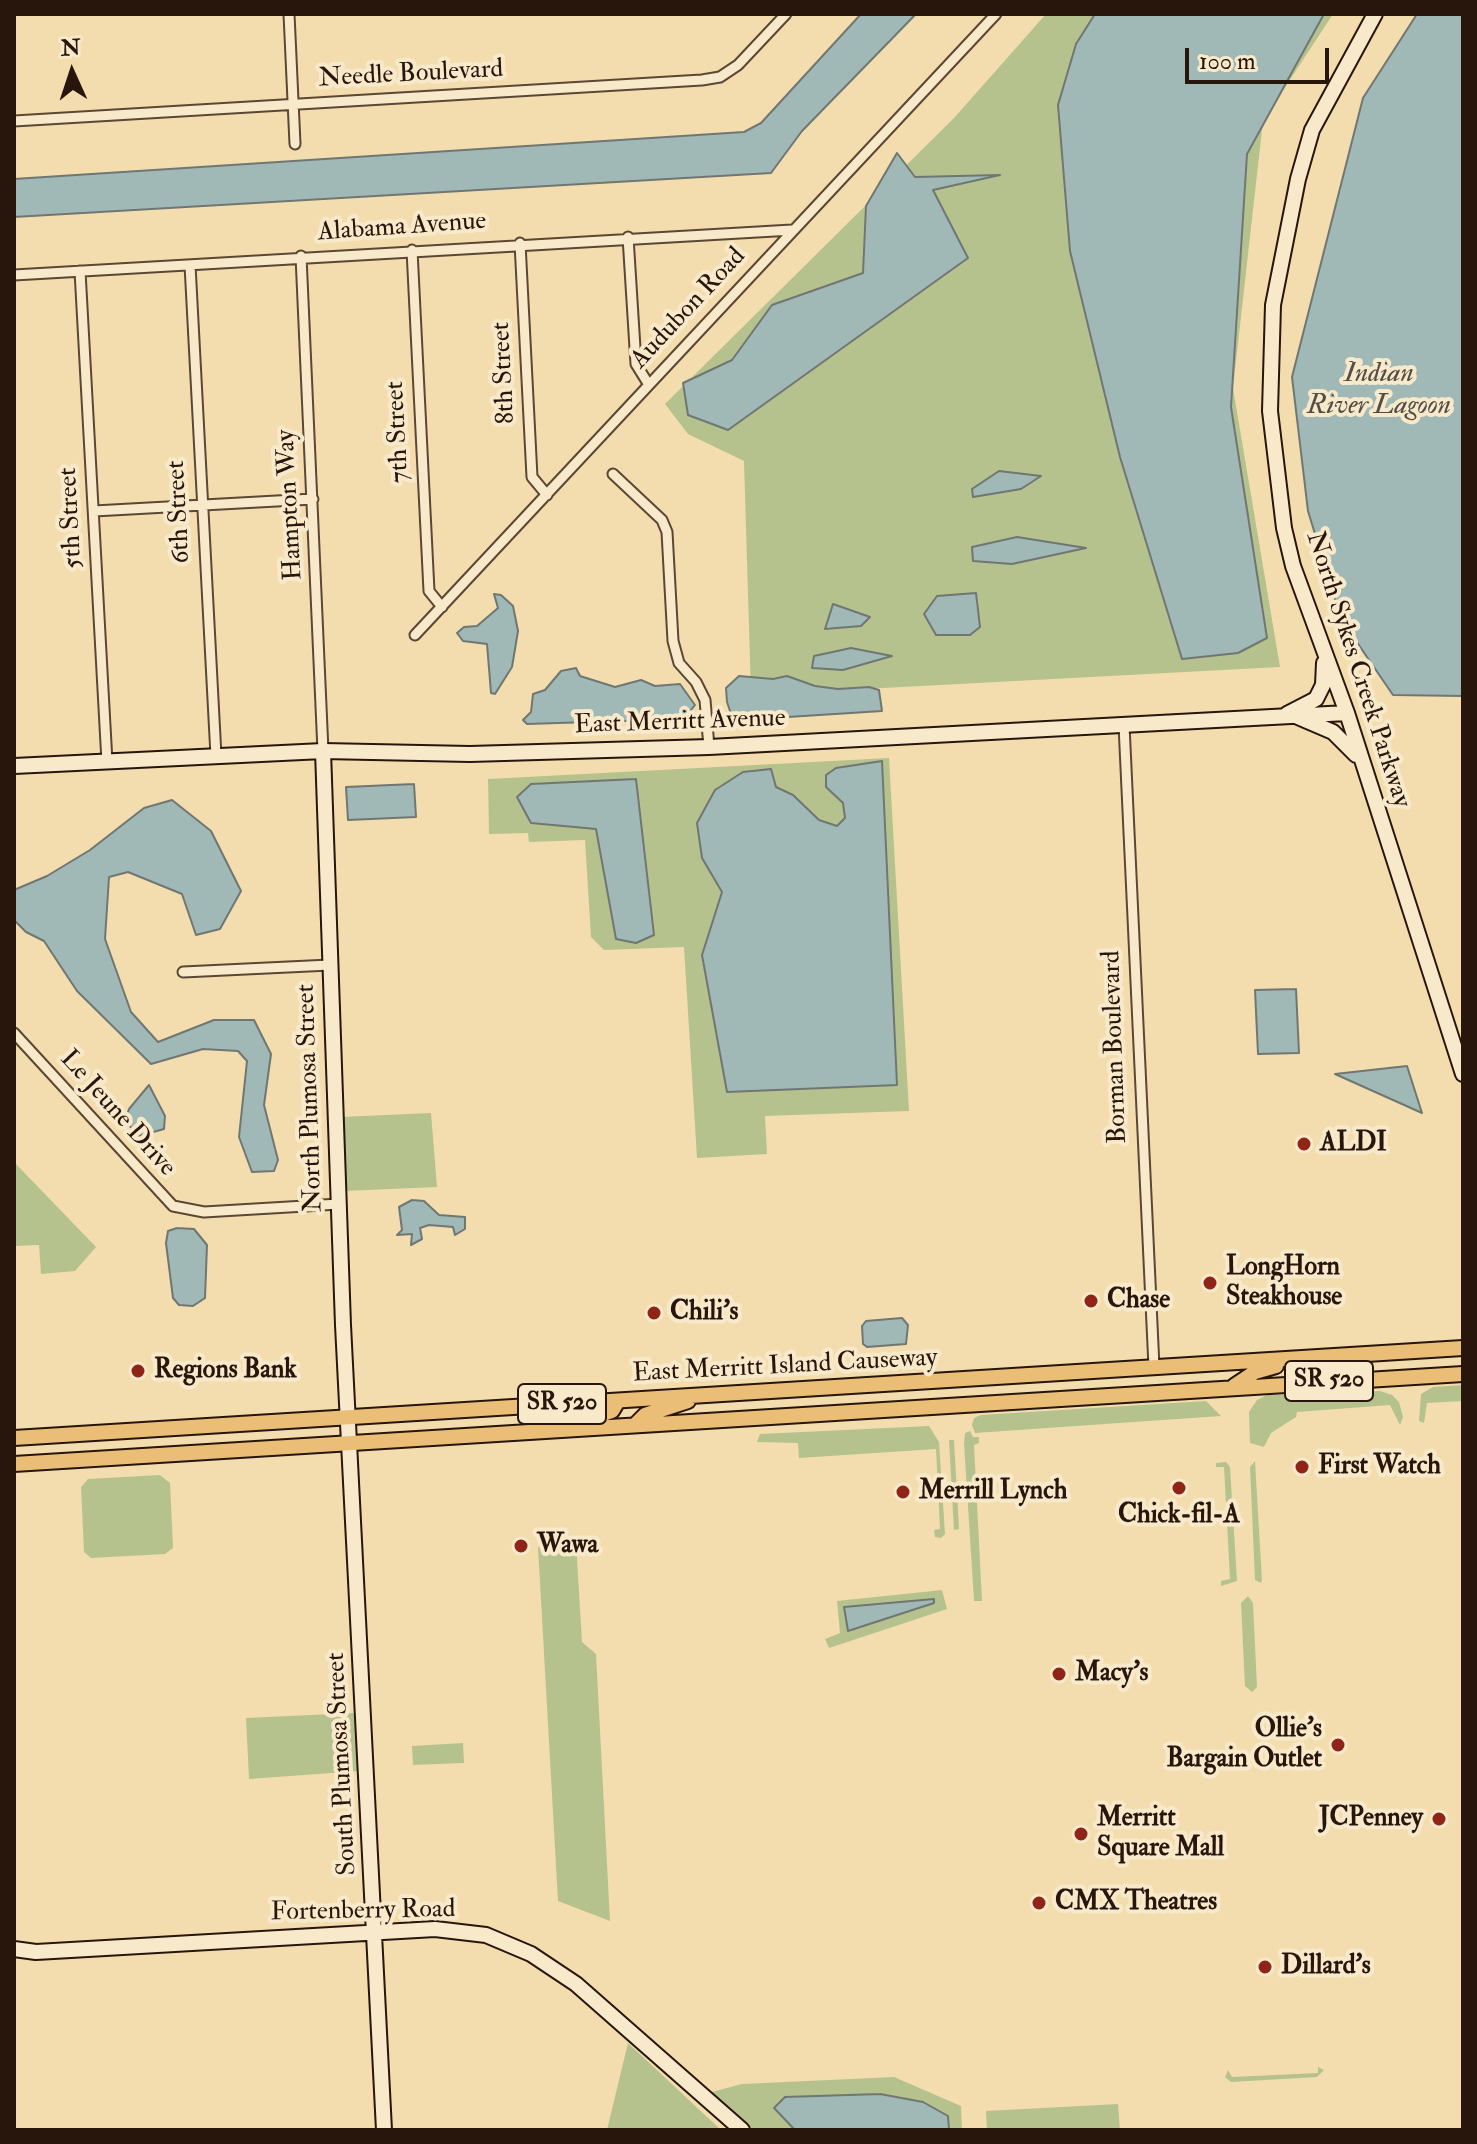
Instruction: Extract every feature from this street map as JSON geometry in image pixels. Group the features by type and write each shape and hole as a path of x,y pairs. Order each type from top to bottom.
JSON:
{"main road":[{"name":"East Merritt Island Causeway","path":"14,1438 1463,1348"},
{"path":"1234,1387 1270,1367 1328,1357"},
{"path":"1093,1396 1141,1384 1154,1367"},
{"name":"East Merritt Island Causeway","path":"14,1464 1463,1374"},
{"path":"635,1425 655,1410 699,1396"},
{"path":"549,1431 601,1417 612,1411 618,1401"}],"street":[{"path":"289,14 295,144"},
{"name":"Needle Boulevard","path":"14,121 711,79 738,65 786,14"},
{"name":"Audubon Road","path":"415,635 996,14"},
{"name":"North Sykes Creek Parkway","path":"1375,14 1312,130 1298,179 1273,305 1270,411 1284,528 1293,566 1347,713 1463,1074"},
{"name":"Alabama Avenue","path":"14,275 520,243 792,230"},
{"path":"628,237 636,364 649,385"},
{"name":"8th Street","path":"520,243 532,477 547,495"},
{"name":"7th Street","path":"412,250 429,591 442,607"},
{"name":"Hampton Way","path":"301,256 323,751"},
{"name":"6th Street","path":"190,265 216,756"},
{"name":"5th Street","path":"80,271 107,762"},
{"path":"613,474 662,520 667,532 673,641 679,663 696,682 705,700 709,747"},
{"path":"94,511 313,499"},
{"path":"1289,716 1320,693 1325,654"},
{"name":"East Merritt Avenue","path":"14,766 323,751 470,754 709,747 1347,713"},
{"path":"1289,716 1333,732 1363,764"},
{"name":"Borman Boulevard","path":"1124,725 1154,1367"},
{"name":"North Plumosa Street","path":"323,751 351,1443"},
{"path":"183,972 330,965"},
{"name":"Le Jeune Drive","path":"14,1033 173,1206 204,1212 339,1204"},
{"name":"South Plumosa Street","path":"351,1443 384,2130"},
{"name":"Fortenberry Road","path":"14,1949 36,1952 435,1929 486,1935 531,1954 576,1984 742,2130"}],"green space":[{"path":"1046,14 1333,14 1263,121 1233,388 1280,667 751,695 744,461 688,434 665,404 954,118"},
{"path":"889,758 909,1111 765,1116 767,1154 697,1158 684,947 604,950 591,937 585,840 529,842 528,833 489,834 488,779"},
{"path":"431,1113 437,1187 344,1191 340,1117"},
{"path":"14,1162 96,1247 75,1271 41,1274 39,1245 14,1246"},
{"path":"1463,1385 1463,1401 1427,1403 1424,1423 1419,1421 1421,1394 1433,1387"},
{"path":"1380,1391 1392,1395 1399,1402 1403,1417 1400,1425 1390,1405 1297,1412 1296,1417 1271,1433 1264,1447 1250,1443 1249,1412 1257,1400 1267,1395"},
{"path":"1206,1401 1221,1416 975,1433 972,1425 974,1418 981,1415"},
{"path":"929,1426 939,1442 945,1534 941,1538 935,1537 934,1530 940,1529 936,1449 799,1458 798,1443 757,1442 760,1434"},
{"path":"970,1431 973,1437 979,1437 979,1443 974,1445 982,1601 974,1601 964,1443 965,1433"},
{"path":"949,1440 954,1440 959,1529 954,1530"},
{"path":"1255,1461 1261,1583 1255,1580 1250,1467"},
{"path":"1226,1462 1230,1467 1237,1581 1221,1586 1221,1581 1230,1579 1224,1467 1216,1467 1216,1463"},
{"path":"160,1475 170,1483 173,1548 165,1554 91,1558 84,1552 81,1487 88,1479"},
{"path":"576,1542 582,1642 596,1654 610,1921 558,1901 538,1547"},
{"path":"942,1590 947,1609 829,1648 825,1639 840,1633 837,1601"},
{"path":"1248,1596 1253,1603 1257,1687 1252,1692 1245,1686 1241,1603"},
{"path":"354,1713 359,1771 249,1779 246,1718"},
{"path":"463,1743 464,1763 413,1765 412,1746"},
{"path":"628,2043 721,2130 607,2130"},
{"path":"1318,2067 1324,2070 1317,2077 1231,2082 1225,2077 1228,2070 1232,2077 1318,2073"},
{"path":"894,2077 961,2106 962,2130 750,2130 708,2093 742,2084"},
{"path":"1118,2104 1120,2130 987,2130 986,2111"}],"water":[{"path":"861,14 916,14 802,131 771,173 14,217 14,179 744,132 761,123"},
{"path":"1095,14 1324,14 1247,154 1231,407 1267,638 1238,653 1182,659 1120,457 1070,251 1058,105 1076,44"},
{"name":"Indian River Lagoon","path":"1417,14 1463,14 1463,696 1393,695 1341,619 1308,511 1292,377 1363,98"},
{"path":"897,153 915,177 1000,175 933,190 968,258 728,430 688,415 683,383 732,360 772,305 863,273 866,206"},
{"path":"999,471 1041,476 1021,489 973,497 972,489"},
{"path":"1017,537 1086,548 1012,564 973,561 972,547"},
{"path":"976,593 980,627 970,635 936,635 924,614 937,596"},
{"path":"494,594 501,595 513,606 518,631 512,667 495,694 491,693 487,644 463,641 457,633 464,627 477,626 498,608"},
{"path":"833,604 870,617 861,626 825,629"},
{"path":"851,648 892,656 843,670 812,668 814,656"},
{"path":"576,668 580,676 615,687 641,680 655,686 680,684 695,705 684,719 527,724 523,720 531,712 533,694 545,690 561,671"},
{"path":"739,676 773,679 787,676 815,686 838,689 869,687 879,690 882,711 741,720 731,714 726,688"},
{"path":"882,761 897,1085 727,1092 702,955 722,892 702,858 697,823 715,790 743,772 771,769 776,787 793,795 819,820 837,826 845,818 843,803 826,787 826,775 836,768"},
{"path":"636,779 654,935 636,943 616,939 596,829 531,823 517,797 531,784"},
{"path":"414,784 416,817 348,820 346,787"},
{"path":"172,800 211,831 241,891 220,929 196,935 182,894 128,872 109,877 105,939 131,1012 158,1042 214,1020 254,1020 271,1054 264,1105 278,1160 274,1171 252,1172 239,1137 247,1061 238,1051 203,1049 151,1064 77,991 44,941 26,932 14,920 14,890 47,876 90,850 144,808"},
{"path":"1296,989 1299,1053 1258,1054 1255,990"},
{"path":"1407,1066 1422,1113 1335,1074"},
{"path":"149,1085 165,1116 164,1129 139,1136 125,1121 129,1109"},
{"path":"412,1200 424,1201 439,1215 465,1217 465,1229 455,1235 453,1227 429,1225 420,1228 422,1239 411,1245 412,1234 397,1235 402,1230 399,1207"},
{"path":"194,1229 207,1245 205,1298 193,1306 179,1305 173,1298 166,1243 168,1231"},
{"path":"902,1318 908,1325 906,1344 867,1347 863,1344 862,1326 866,1321"},
{"path":"934,1599 934,1603 848,1631 844,1607"},
{"path":"880,2094 923,2102 948,2116 949,2130 795,2130 774,2108 785,2097"}],"place":[{"name":"ALDI","path":"1304,1144"},
{"name":"LongHorn Steakhouse","path":"1210,1283"},
{"name":"Chase","path":"1091,1301"},
{"name":"Chili's","path":"654,1313"},
{"name":"Regions Bank","path":"138,1371"},
{"name":"First Watch","path":"1302,1467"},
{"name":"Chick-fil-A","path":"1179,1488"},
{"name":"Merrill Lynch","path":"903,1492"},
{"name":"Wawa","path":"521,1546"},
{"name":"Macy's","path":"1059,1674"},
{"name":"Ollie's Bargain Outlet","path":"1338,1745"},
{"name":"JCPenney","path":"1439,1819"},
{"name":"Merritt Square Mall","path":"1081,1834"},
{"name":"CMX Theatres","path":"1039,1903"},
{"name":"Dillard's","path":"1265,1967"}]}
